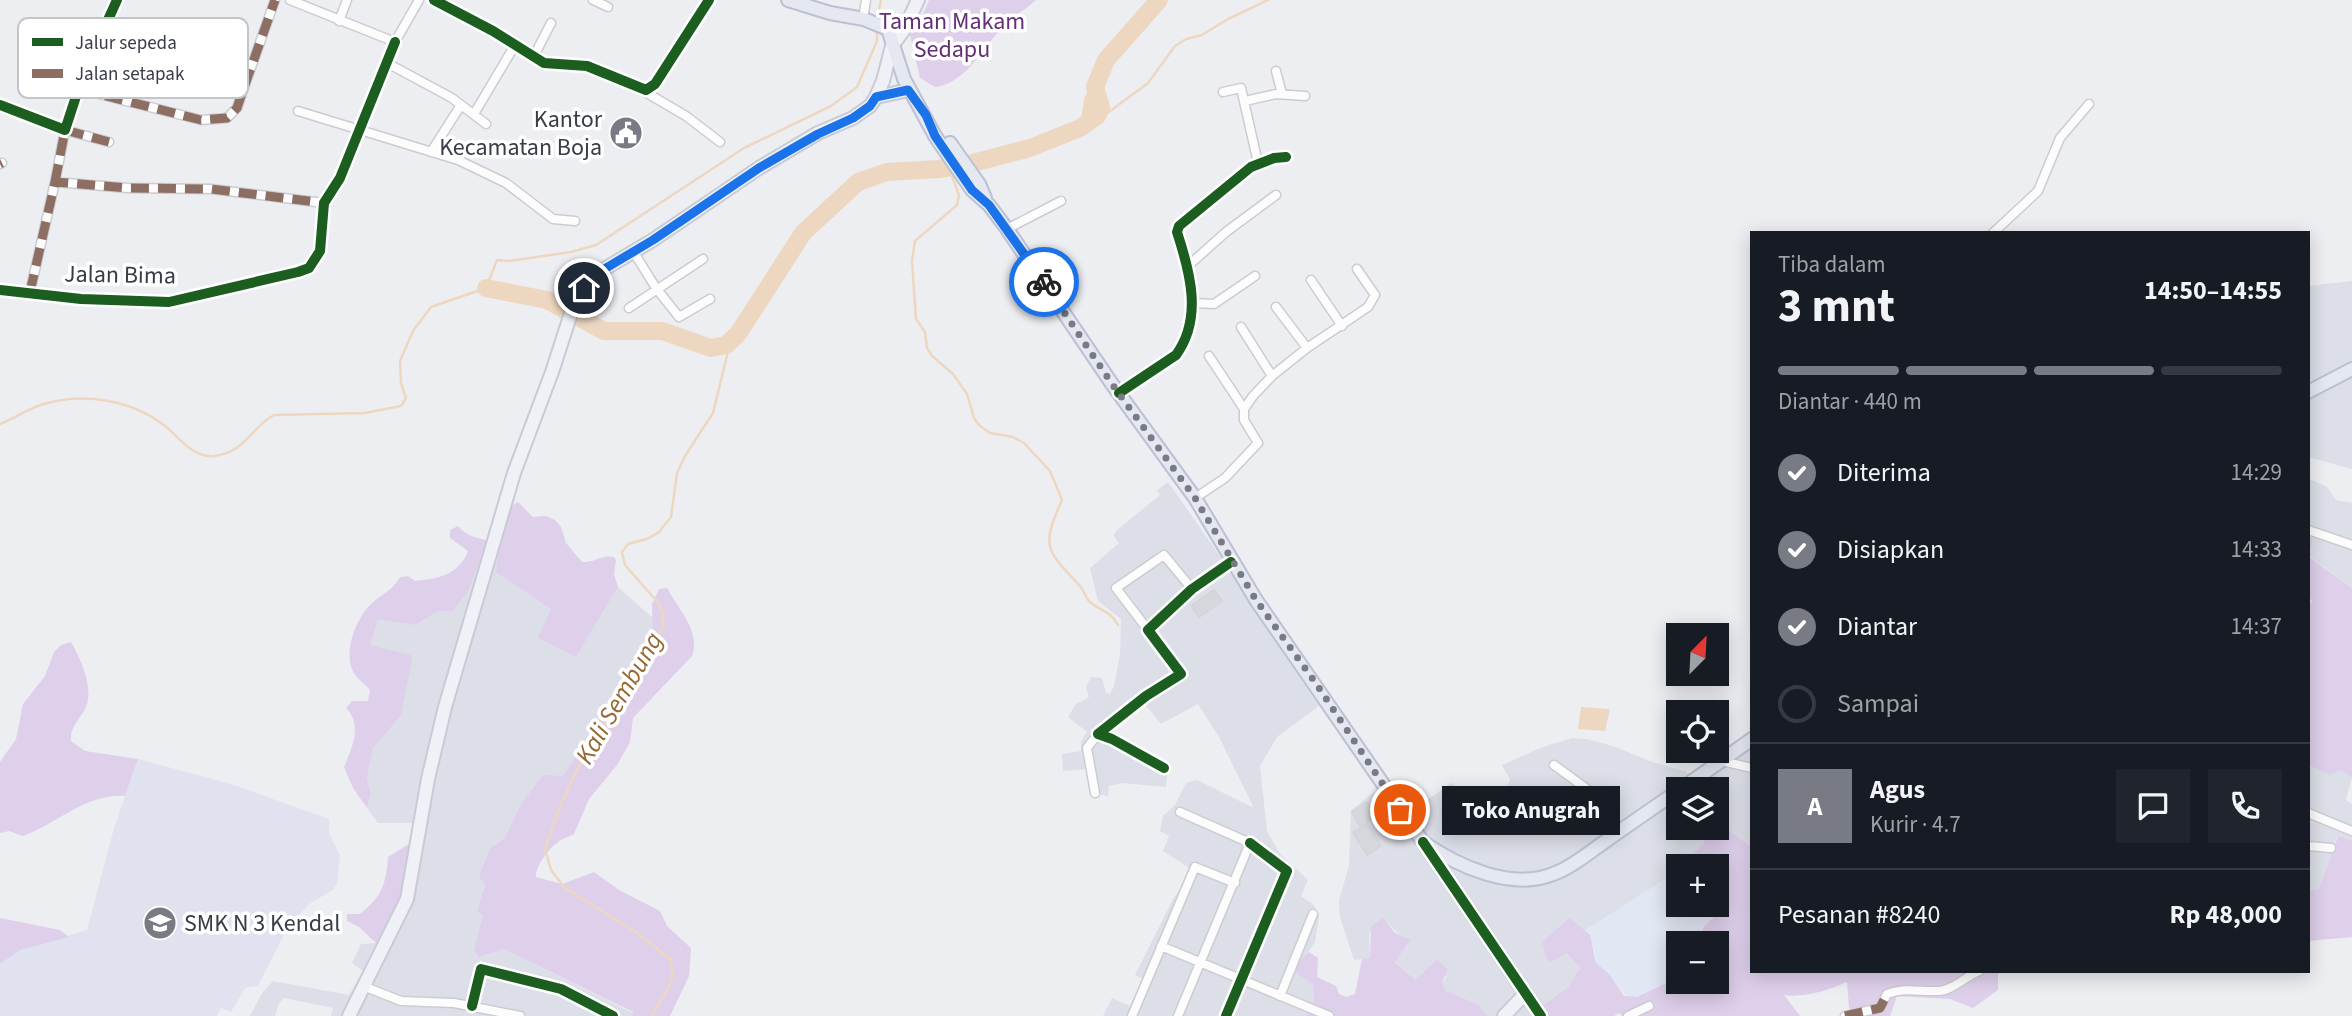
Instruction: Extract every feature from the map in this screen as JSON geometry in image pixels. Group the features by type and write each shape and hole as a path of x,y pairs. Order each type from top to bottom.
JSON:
{"main road":[{"path":"788,0 830,13 883,24 888,29 908,90 1195,498 1231,562 1541,1016"},
{"path":"349,1016 407,900 428,779 445,707 514,473 574,304 596,274 759,168 818,134 853,118 870,106 883,81 892,46 904,30 918,0"},
{"path":"876,97 908,90"},
{"path":"2310,391 2352,369"},
{"path":"1729,756 1750,741"},
{"path":"1699,777 1719,763"},
{"path":"1423,842 1440,854 1473,869 1506,878 1526,879 1555,874 1666,800"},
{"path":"1504,1016 1525,994"}],"street":[{"path":"109,18 117,0"},
{"path":"248,76 275,0"},
{"path":"339,22 347,0"},
{"path":"55,182 128,188 211,189 324,203 340,178 395,42 419,0"},
{"path":"435,0 533,58 559,66 587,66 622,79 685,116 720,142"},
{"path":"593,0 608,7"},
{"path":"640,89 646,90 655,84 709,0"},
{"path":"863,19 866,0"},
{"path":"294,1 339,22 395,42"},
{"path":"533,58 551,23"},
{"path":"474,114 515,45"},
{"path":"387,63 461,104 486,124"},
{"path":"1276,71 1282,94"},
{"path":"1223,92 1241,88 1258,163"},
{"path":"1245,101 1260,96 1282,94 1305,96"},
{"path":"30,292 65,130 76,98"},
{"path":"114,98 201,120 227,118 237,108 240,98"},
{"path":"431,152 461,104"},
{"path":"1995,231 2038,191 2060,138 2089,104"},
{"path":"0,105 65,130 109,142"},
{"path":"298,111 359,128 494,176 557,221 575,222"},
{"path":"1119,393 1175,355 1182,346 1193,303 1188,266 1177,232 1179,226 1258,163 1286,158"},
{"path":"1188,266 1226,232 1276,195"},
{"path":"1007,229 1061,201"},
{"name":"Jalan Bima","path":"0,290 81,299 169,302 298,272 309,268 320,251 324,203"},
{"path":"633,251 656,288 679,317 710,299"},
{"path":"629,308 702,259"},
{"path":"1244,408 1272,376 1307,348 1368,307 1375,295 1357,270"},
{"path":"1193,303 1214,304 1255,276"},
{"path":"1311,281 1342,326"},
{"path":"1276,307 1307,348"},
{"path":"1241,327 1272,376"},
{"path":"1195,498 1225,478 1258,443 1244,419 1244,408 1209,356"},
{"path":"2310,531 2352,545"},
{"path":"1095,793 1087,748 1098,734 1146,696 1181,674 1116,588 1164,555 1192,589"},
{"path":"1148,630 1192,589 1231,562"},
{"path":"1098,734 1121,743 1164,768"},
{"path":"1729,763 1750,768"},
{"path":"1554,765 1591,792 1604,814 1620,831"},
{"path":"1180,812 1250,844 1287,871 1226,1016"},
{"path":"2310,814 2352,831"},
{"path":"1178,1016 1250,844"},
{"path":"2310,846 2331,848"},
{"path":"1132,1016 1195,867 1234,883"},
{"path":"1280,996 1313,914"},
{"path":"1161,946 1329,1016"},
{"path":"472,1006 481,969 561,989 613,1016"},
{"path":"1845,1016 1880,1008 1887,994 1895,991 1918,988 1938,991 1948,989 1976,973"},
{"path":"363,986 401,1001 472,1006 520,1016"},
{"path":"1628,1016 1649,1006"}],"shaded area":[{"path":"2352,281 2352,469 2310,458 2310,286"},
{"path":"2310,479 2327,487 2336,500 2352,503 2352,588 2310,557 2313,540 2310,538"},
{"path":"1168,482 1319,706 1277,737 1260,766 1267,831 1280,854 1308,880 1301,896 1314,905 1319,916 1315,942 1295,972 1313,983 1314,1000 1306,1016 1103,1016 1112,998 1130,1006 1143,979 1135,975 1191,869 1163,851 1169,836 1160,831 1163,816 1175,805 1186,783 1197,780 1254,808 1219,737 1198,704 1161,724 1144,703 1110,734 1168,767 1166,787 1122,783 1109,786 1108,796 1091,793 1087,769 1063,771 1062,754 1081,751 1081,741 1087,732 1068,717 1076,704 1089,697 1086,687 1091,677 1102,678 1106,693 1110,694 1120,654 1121,619 1098,601 1090,568 1119,543 1113,535 1117,530 1160,495 1157,490"},
{"path":"481,555 498,558 552,609 576,657 618,587 654,619 653,636 563,776 521,804 504,839 491,847 482,898 477,911 483,916 479,957 504,949 633,1013 632,1016 331,1016 333,1008 284,998 279,1003 275,1016 250,1016 262,993 273,981 349,995 363,971 352,963 361,944 376,943 422,849 423,823 378,823 367,808 371,794 367,779 373,748 401,714 410,655 369,645 378,618 415,625 439,611 453,611 468,592"},
{"path":"1581,707 1610,709 1605,731 1578,729"},
{"path":"1572,738 1613,746 1652,762 1685,771 1692,777 1666,777 1666,840 1703,840 1704,843 1692,854 1666,854 1666,879 1663,882 1584,931 1570,918 1551,961 1567,952 1580,968 1568,987 1541,1007 1548,1016 1488,1016 1478,1004 1446,991 1442,982 1447,976 1416,980 1395,961 1409,944 1383,919 1369,933 1370,958 1354,960 1340,917 1339,900 1349,866 1351,810 1377,790 1394,784 1416,808 1451,783 1497,810 1501,807 1510,780 1502,765"},
{"path":"1750,744 1750,846 1729,831 1729,777 1706,777 1729,763"},
{"path":"138,759 231,784 329,819 329,833 340,856 337,883 333,890 312,902 290,923 258,986 245,988 231,1012 221,1008 217,1016 0,1016 0,964 20,950 87,930 114,828"},
{"path":"2310,766 2330,775 2341,769 2352,777 2346,800 2352,804 2352,841 2337,837 2319,890 2310,892"},
{"path":"1380,793 1405,830 1387,843 1373,823 1380,817 1369,801"},
{"path":"1666,878 1666,917 1714,917 1702,931 1666,931 1666,983 1637,997 1628,997 1596,963 1595,950 1584,931"}],"green space":[{"name":"Taman Makam Sedapu","path":"929,0 1036,0 1005,25 973,64 956,79 935,87 920,78 910,35 917,28"},
{"path":"518,502 533,517 546,516 555,520 561,527 566,543 582,562 614,557 614,574 618,587 576,657 538,638 551,609 496,572 498,558 482,555 468,592 453,611 439,611 415,625 378,619 370,645 411,655 412,660 401,715 373,748 367,779 371,794 367,808 353,788 344,767 353,744 355,729 346,708 352,701 368,701 370,690 355,675 350,661 351,643 357,624 372,603 400,577 408,576 415,581 431,579 459,566 468,551 450,538 450,530 458,526 472,536 500,543 510,507"},
{"path":"2310,558 2352,588 2352,777 2341,770 2330,775 2310,766"},
{"path":"667,588 691,629 694,647 692,656 633,718 630,742 617,765 589,799 574,834 549,850 536,872 536,877 562,884 594,872 619,890 660,911 667,926 691,948 689,976 670,1016 632,1016 633,1012 504,949 479,957 474,951 483,916 477,911 485,885 479,876 491,847 504,839 521,804 543,775 563,776 653,636 652,604 659,589"},
{"path":"71,642 83,667 88,695 84,711 73,729 71,741 85,751 138,759 125,796 111,796 85,804 23,836 9,831 0,833 0,762 16,739 23,704 45,676 54,652 61,645"},
{"path":"1729,831 1750,846 1750,973 1998,973 1998,990 1973,1008 1950,999 1897,996 1890,1016 1854,1016 1849,1008 1847,982 1816,993 1784,995 1800,1016 1622,1016 1619,1013 1614,1016 1548,1016 1541,1007 1568,987 1580,968 1567,953 1551,962 1547,959 1542,942 1570,918 1590,935 1596,963 1609,974 1624,996 1637,997 1666,983 1666,994 1729,994 1729,931 1702,931 1714,917 1729,917 1729,854 1692,854 1704,843 1703,840 1729,840"},
{"path":"2338,836 2352,841 2352,937 2310,941 2310,891 2319,889"},
{"path":"409,844 414,849 403,886 389,921 376,943 359,927 347,921 347,914 360,914 373,901 384,883 388,857"},
{"path":"0,918 60,930 69,937 20,950 0,964"},
{"path":"1383,918 1395,933 1411,940 1395,962 1416,980 1437,959 1448,970 1442,982 1446,991 1478,1004 1488,1016 1306,1016 1314,1000 1313,984 1295,972 1298,963 1309,952 1318,958 1317,977 1336,986 1339,994 1346,997 1355,994 1362,959 1370,958 1371,926"}],"building":[{"path":"1214,590 1222,601 1199,617 1191,606"},
{"path":"1367,802 1376,816 1360,826 1352,812"},
{"path":"1367,824 1381,846 1367,855 1353,832"}],"waterway":[{"path":"877,20 881,0"},
{"name":"Kali Sembung","path":"486,288 547,300 604,331 662,331 711,348 726,345 738,334 803,233 858,182 887,172 969,164 1030,148 1080,128 1097,116 1101,107 1095,87 1106,60 1159,0"},
{"path":"1097,116 1102,117 1148,83 1175,46 1186,39 1202,35 1268,0"},
{"path":"0,424 38,406 59,400 107,401 123,404 152,417 193,451 214,456 234,450 274,415 365,413 401,406 406,398 401,383 400,361 413,331 431,307 486,288 497,260 509,261 571,252 596,245 744,148 831,106 857,87 877,41 877,30"},
{"name":"Kali Sembung","path":"1086,121 1089,100 1095,87"},
{"path":"949,168 959,195 957,205 915,241 912,261 916,319 925,332 927,348 932,356 953,374 967,394 974,418 979,425 990,433 1013,437 1024,443 1050,471 1062,500 1051,529 1050,548 1089,601 1111,616 1118,625"},
{"name":"Kali Sembung","path":"652,1016 670,983 670,959 637,933 565,888 551,870 545,849 561,804 581,762 663,627 660,605 625,565 622,552 628,544 647,539 659,532 671,517 677,473 713,413 730,343"}],"marked path":[{"path":"248,77 275,0"},
{"path":"114,98 201,120 227,118 237,108 241,98"},
{"path":"55,182 65,130 109,142"},
{"path":"30,292 55,182 128,188 211,189 324,203"},
{"path":"1845,1016 1880,1008 1887,994"}],"cycle path":[{"path":"109,18 117,0"},
{"path":"434,0 493,31 544,63 587,66 646,90 655,84 709,0"},
{"path":"0,290 81,299 169,302 309,268 320,251 324,203 340,178 395,42"},
{"path":"0,105 65,130 75,98"},
{"path":"1119,393 1176,355 1184,341 1192,310 1190,279 1177,232 1179,226 1251,167 1274,158 1286,157"},
{"path":"1164,768 1098,734 1146,696 1181,674 1148,630 1192,589 1231,562"},
{"path":"1423,842 1541,1016"},
{"path":"1226,1016 1287,871 1250,843"},
{"path":"472,1006 481,969 561,989 613,1016"}],"way so far":[{"path":"1044,282 1112,384 1195,498 1231,562 1400,810"}],"place":[{"name":"Kantor Kecamatan Boja","path":"626,133"},
{"name":"Toko Anugrah","path":"1400,810"},
{"name":"SMK N 3 Kendal","path":"160,923"}],"route":[{"path":"584,288 596,274 653,240 699,206 759,168 818,134 839,127 870,106 876,97 908,90 972,190 989,205 1044,282"}]}
